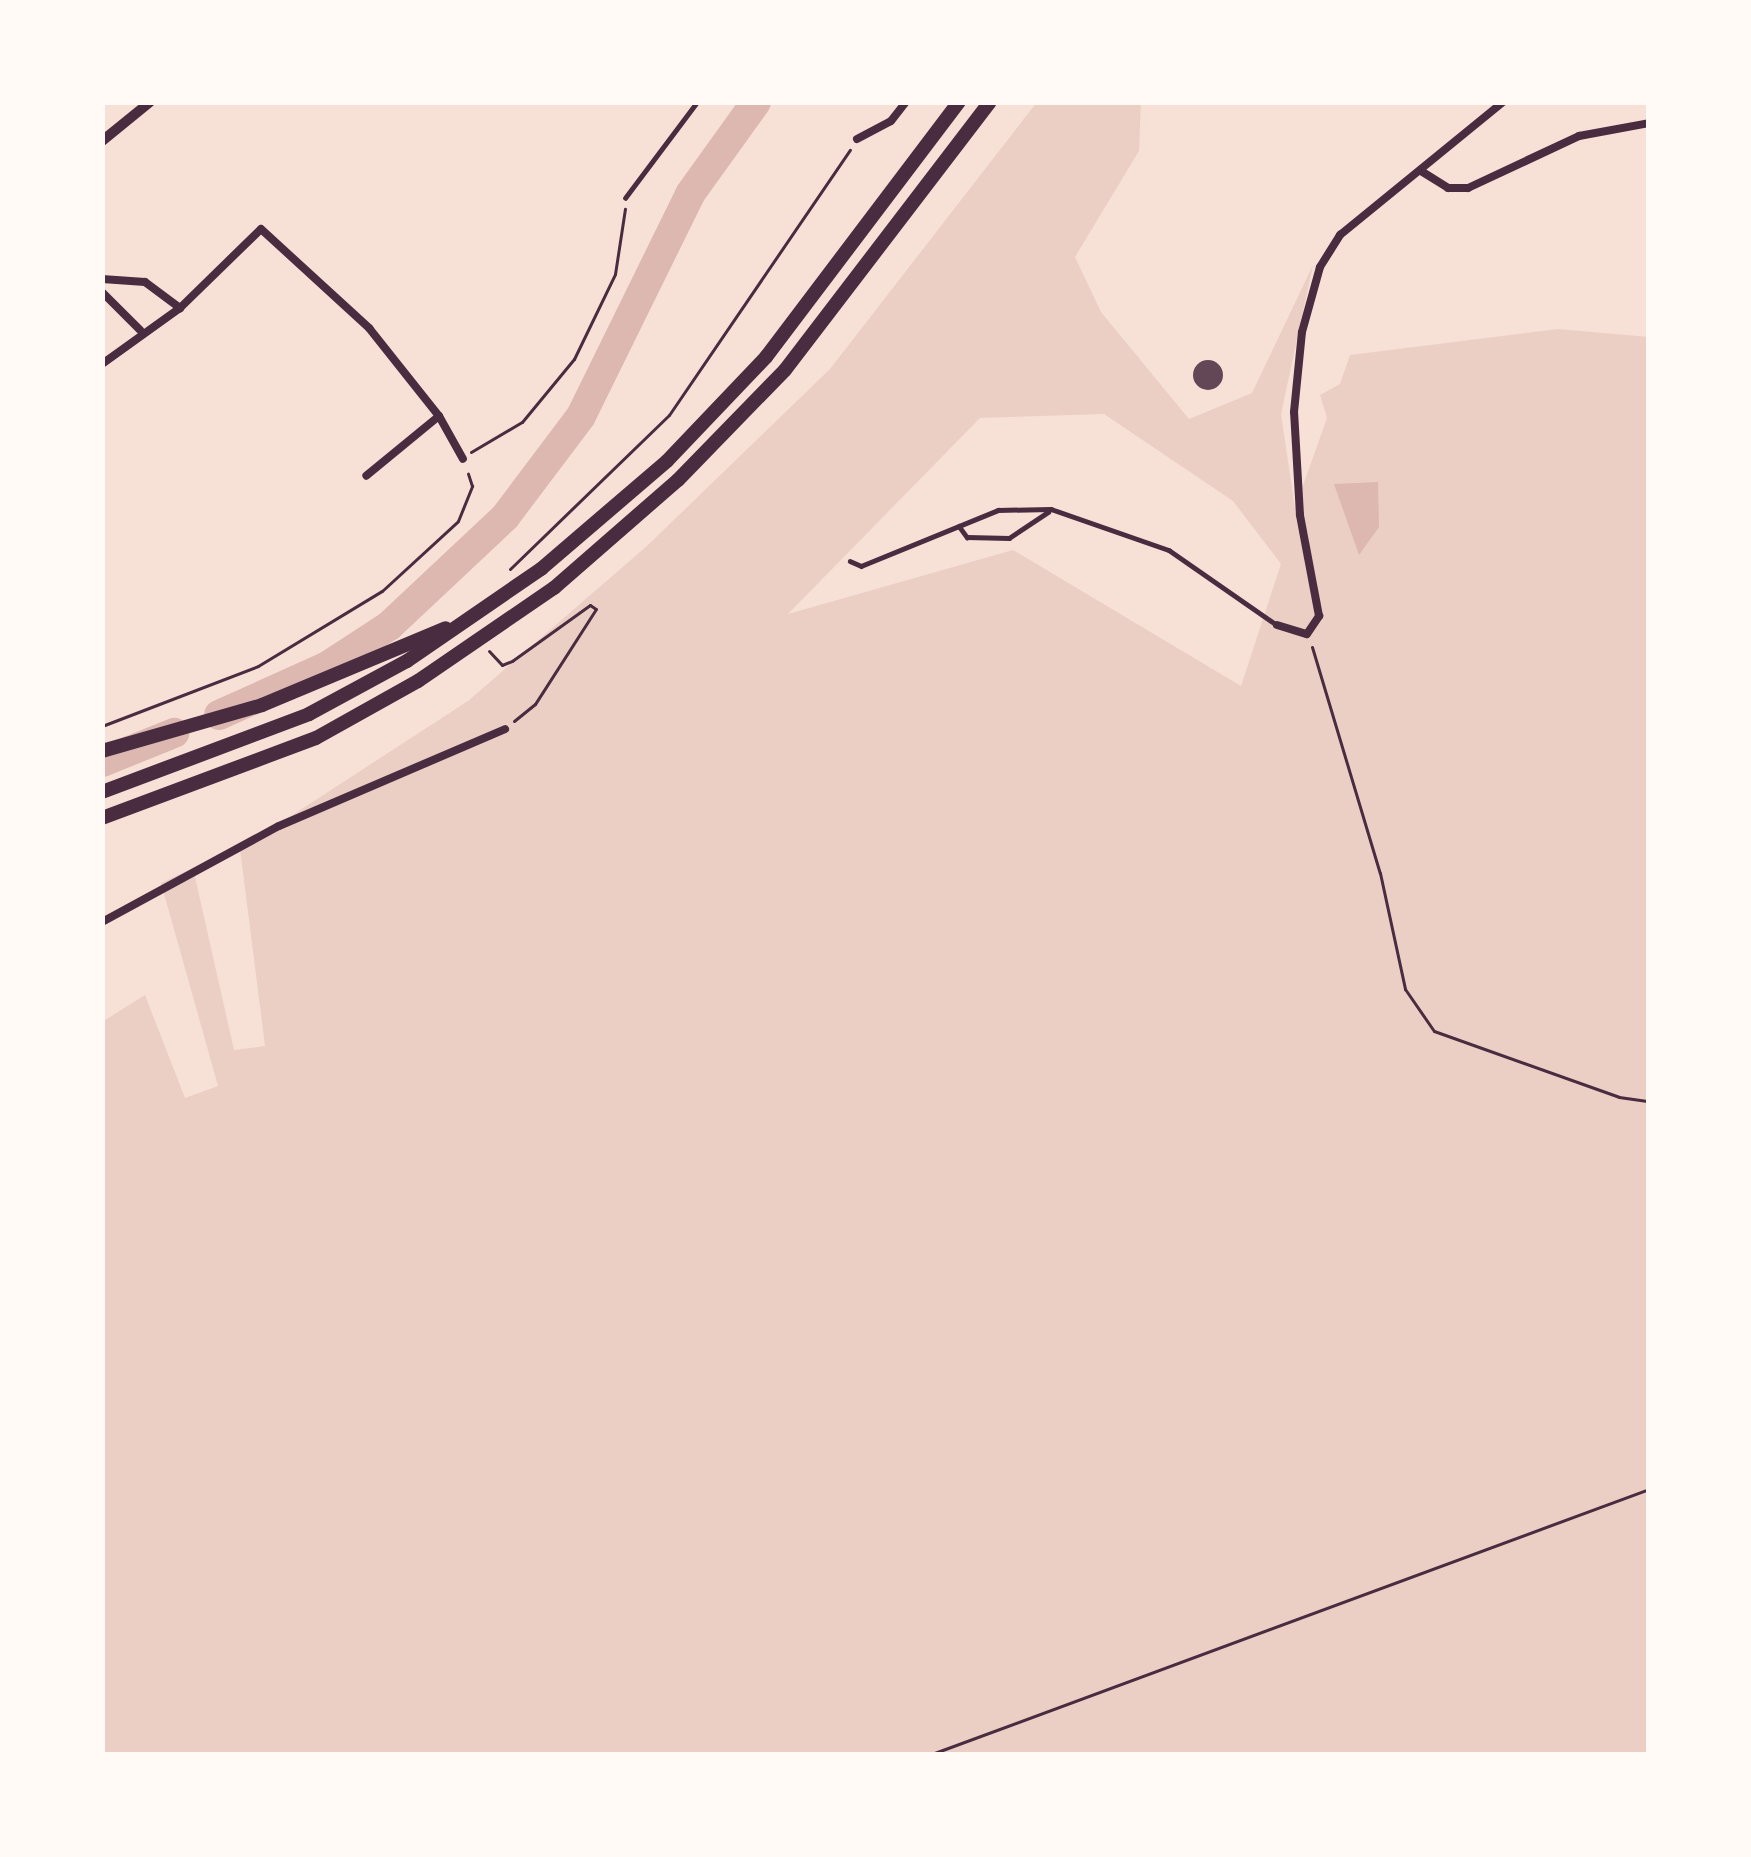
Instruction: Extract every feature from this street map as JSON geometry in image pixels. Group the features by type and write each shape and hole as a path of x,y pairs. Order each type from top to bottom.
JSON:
{"highway":[{"path":"102,792 310,714 484,612 603,519 722,406 958,102"},
{"path":"102,818 316,738 418,681 554,588 678,480 785,370 990,102"},
{"path":"102,751 262,705 484,612"}],"main road":[{"path":"102,141 150,102"}],"street":[{"path":"857,139 891,121 906,102"},
{"path":"1277,625 1307,634 1319,616 1300,515 1294,412 1312,291 1340,236 1503,102"},
{"path":"1421,171 1448,188 1468,188 1579,136 1649,124"},
{"path":"102,364 140,330 180,308 261,229 369,328 439,416 463,459"},
{"path":"102,279 145,282 180,308"},
{"path":"102,292 140,330"},
{"path":"366,476 439,416"},
{"path":"102,922 279,826 506,729"}],"lane":[{"path":"625,198 697,102"},
{"path":"958,526 967,537 1009,538 1051,509"},
{"path":"850,561 861,566 998,511 1051,509 1169,550 1277,625"}],"path":[{"path":"102,726 258,666 382,591 458,520 472,486 463,459 522,422 574,359 616,274 625,198"},
{"path":"1307,634 1380,873 1405,989 1434,1031 1618,1097 1649,1100"},
{"path":"929,1755 1649,1489"}],"shaded area":[{"path":"1037,102 1141,102 1139,151 1075,257 1101,312 1189,419 1252,393 1313,265 1281,414 1295,508 1327,418 1320,395 1340,384 1350,355 1558,329 1649,337 1649,1755 102,1755 102,1022 145,995 185,1098 218,1086 161,883 193,868 234,1050 265,1046 240,849 468,701 648,545 830,369","holes":["1104,414 1233,501 1281,564 1241,686 1013,550 788,614 980,418"]},
{"path":"1378,482 1379,527 1359,555 1334,484"}],"building":[{"path":"1208,360 1219,364 1223,375 1219,386 1208,390 1197,386 1193,375 1197,364"}],"waterway":[{"path":"219,715 326,667 389,626 505,517 581,416 690,194 756,102"},
{"path":"102,762 174,733"}]}
